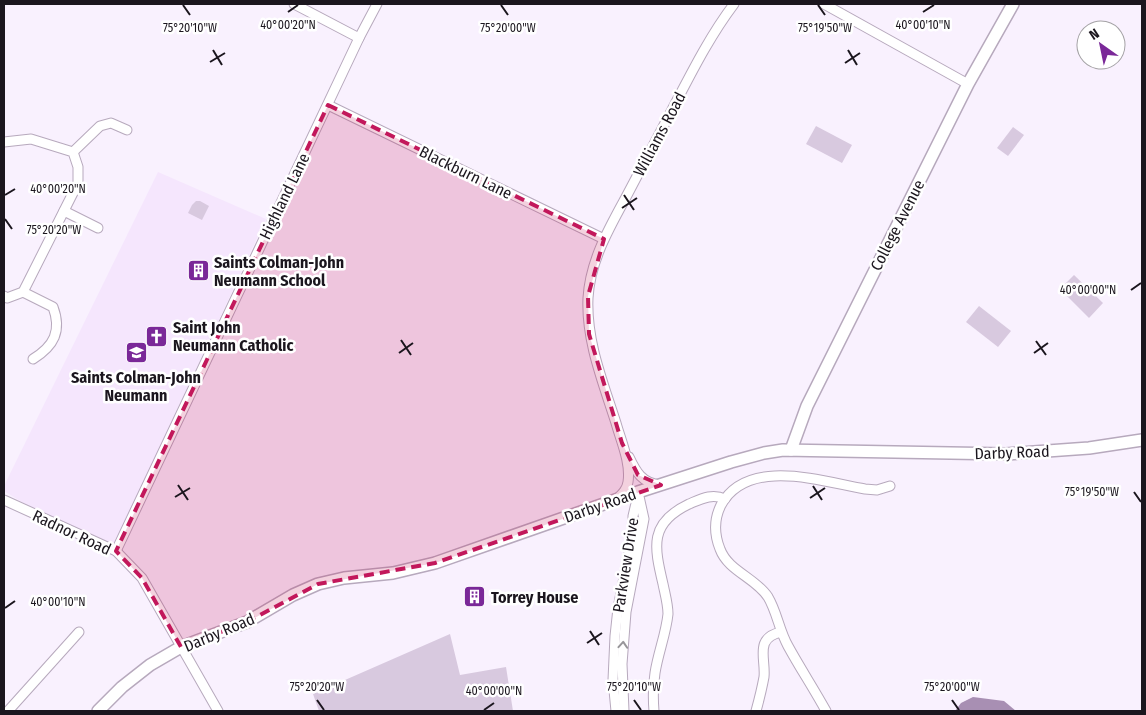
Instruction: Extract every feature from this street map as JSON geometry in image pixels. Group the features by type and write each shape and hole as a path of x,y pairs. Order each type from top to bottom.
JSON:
{"main road":[{"name":"College Avenue","path":"791,450 807,406 968,84 1014,4"},
{"name":"Darby Road","path":"98,711 122,687 150,665 181,647 247,622 318,584 344,578 393,573 435,563 638,492 747,457 791,450 1006,454 1089,448 1142,440"}],"street":[{"path":"294,4 359,38"},
{"name":"Highland Lane","path":"116,551 359,38 377,4"},
{"name":"Williams Road","path":"616,500 628,484 628,469 589,334 588,296 593,268 604,239 718,25 734,4"},
{"path":"824,4 968,84"},
{"name":"Blackburn Lane","path":"328,105 604,239"},
{"path":"72,152 100,126 111,123 127,130"},
{"path":"4,142 31,139 72,152"},
{"path":"4,296 7,298 23,292 78,183 78,167 72,152"},
{"path":"64,211 98,228"},
{"path":"23,292 53,307 57,318 57,334 44,352 33,359"},
{"name":"Williams Road","path":"622,443 634,469 641,478 661,485"},
{"path":"826,711 781,632 772,604 766,594 733,566 720,549 715,532 718,512 732,491 744,484 775,475 795,475 865,489 877,490 890,486"},
{"name":"Parkview Drive","path":"616,711 618,677 623,647 625,595 644,519 638,492"},
{"path":"654,711 654,680 668,606 656,551 658,532 665,520 677,510 711,496 725,499"},
{"name":"Radnor Road","path":"5,503 116,551 142,578 218,711"},
{"path":"8,711 79,632"},
{"path":"756,711 764,675 763,650 771,636 781,632"},
{"name":"Parkview Drive","path":"618,677 624,711"}],"highlighted area":[{"path":"328,105 604,239 588,296 589,334 622,443 638,475 661,485 435,563 318,584 247,622 181,647 142,578 116,551"}],"shaded area":[{"path":"816,126 852,145 842,163 806,144"},
{"path":"1013,127 1024,135 1008,156 997,148"},
{"name":"Saints Colman-John Neumann","path":"158,172 266,219 114,545 105,546 20,501 4,491 4,486"},
{"path":"196,201 209,206 202,220 188,213"},
{"path":"1074,275 1103,303 1089,318 1060,289"},
{"path":"979,306 1011,331 998,347 966,322"},
{"path":"450,634 460,675 506,667 513,711 319,711 313,694"},
{"path":"973,697 1004,701 1016,711 955,711 961,703"}],"place":[{"name":"Saints Colman-John Neumann School","path":"198,271"},
{"name":"Saint John Neumann Catholic","path":"157,336"},
{"name":"Saints Colman-John Neumann","path":"136,353"},
{"name":"Torrey House","path":"475,597"}]}
